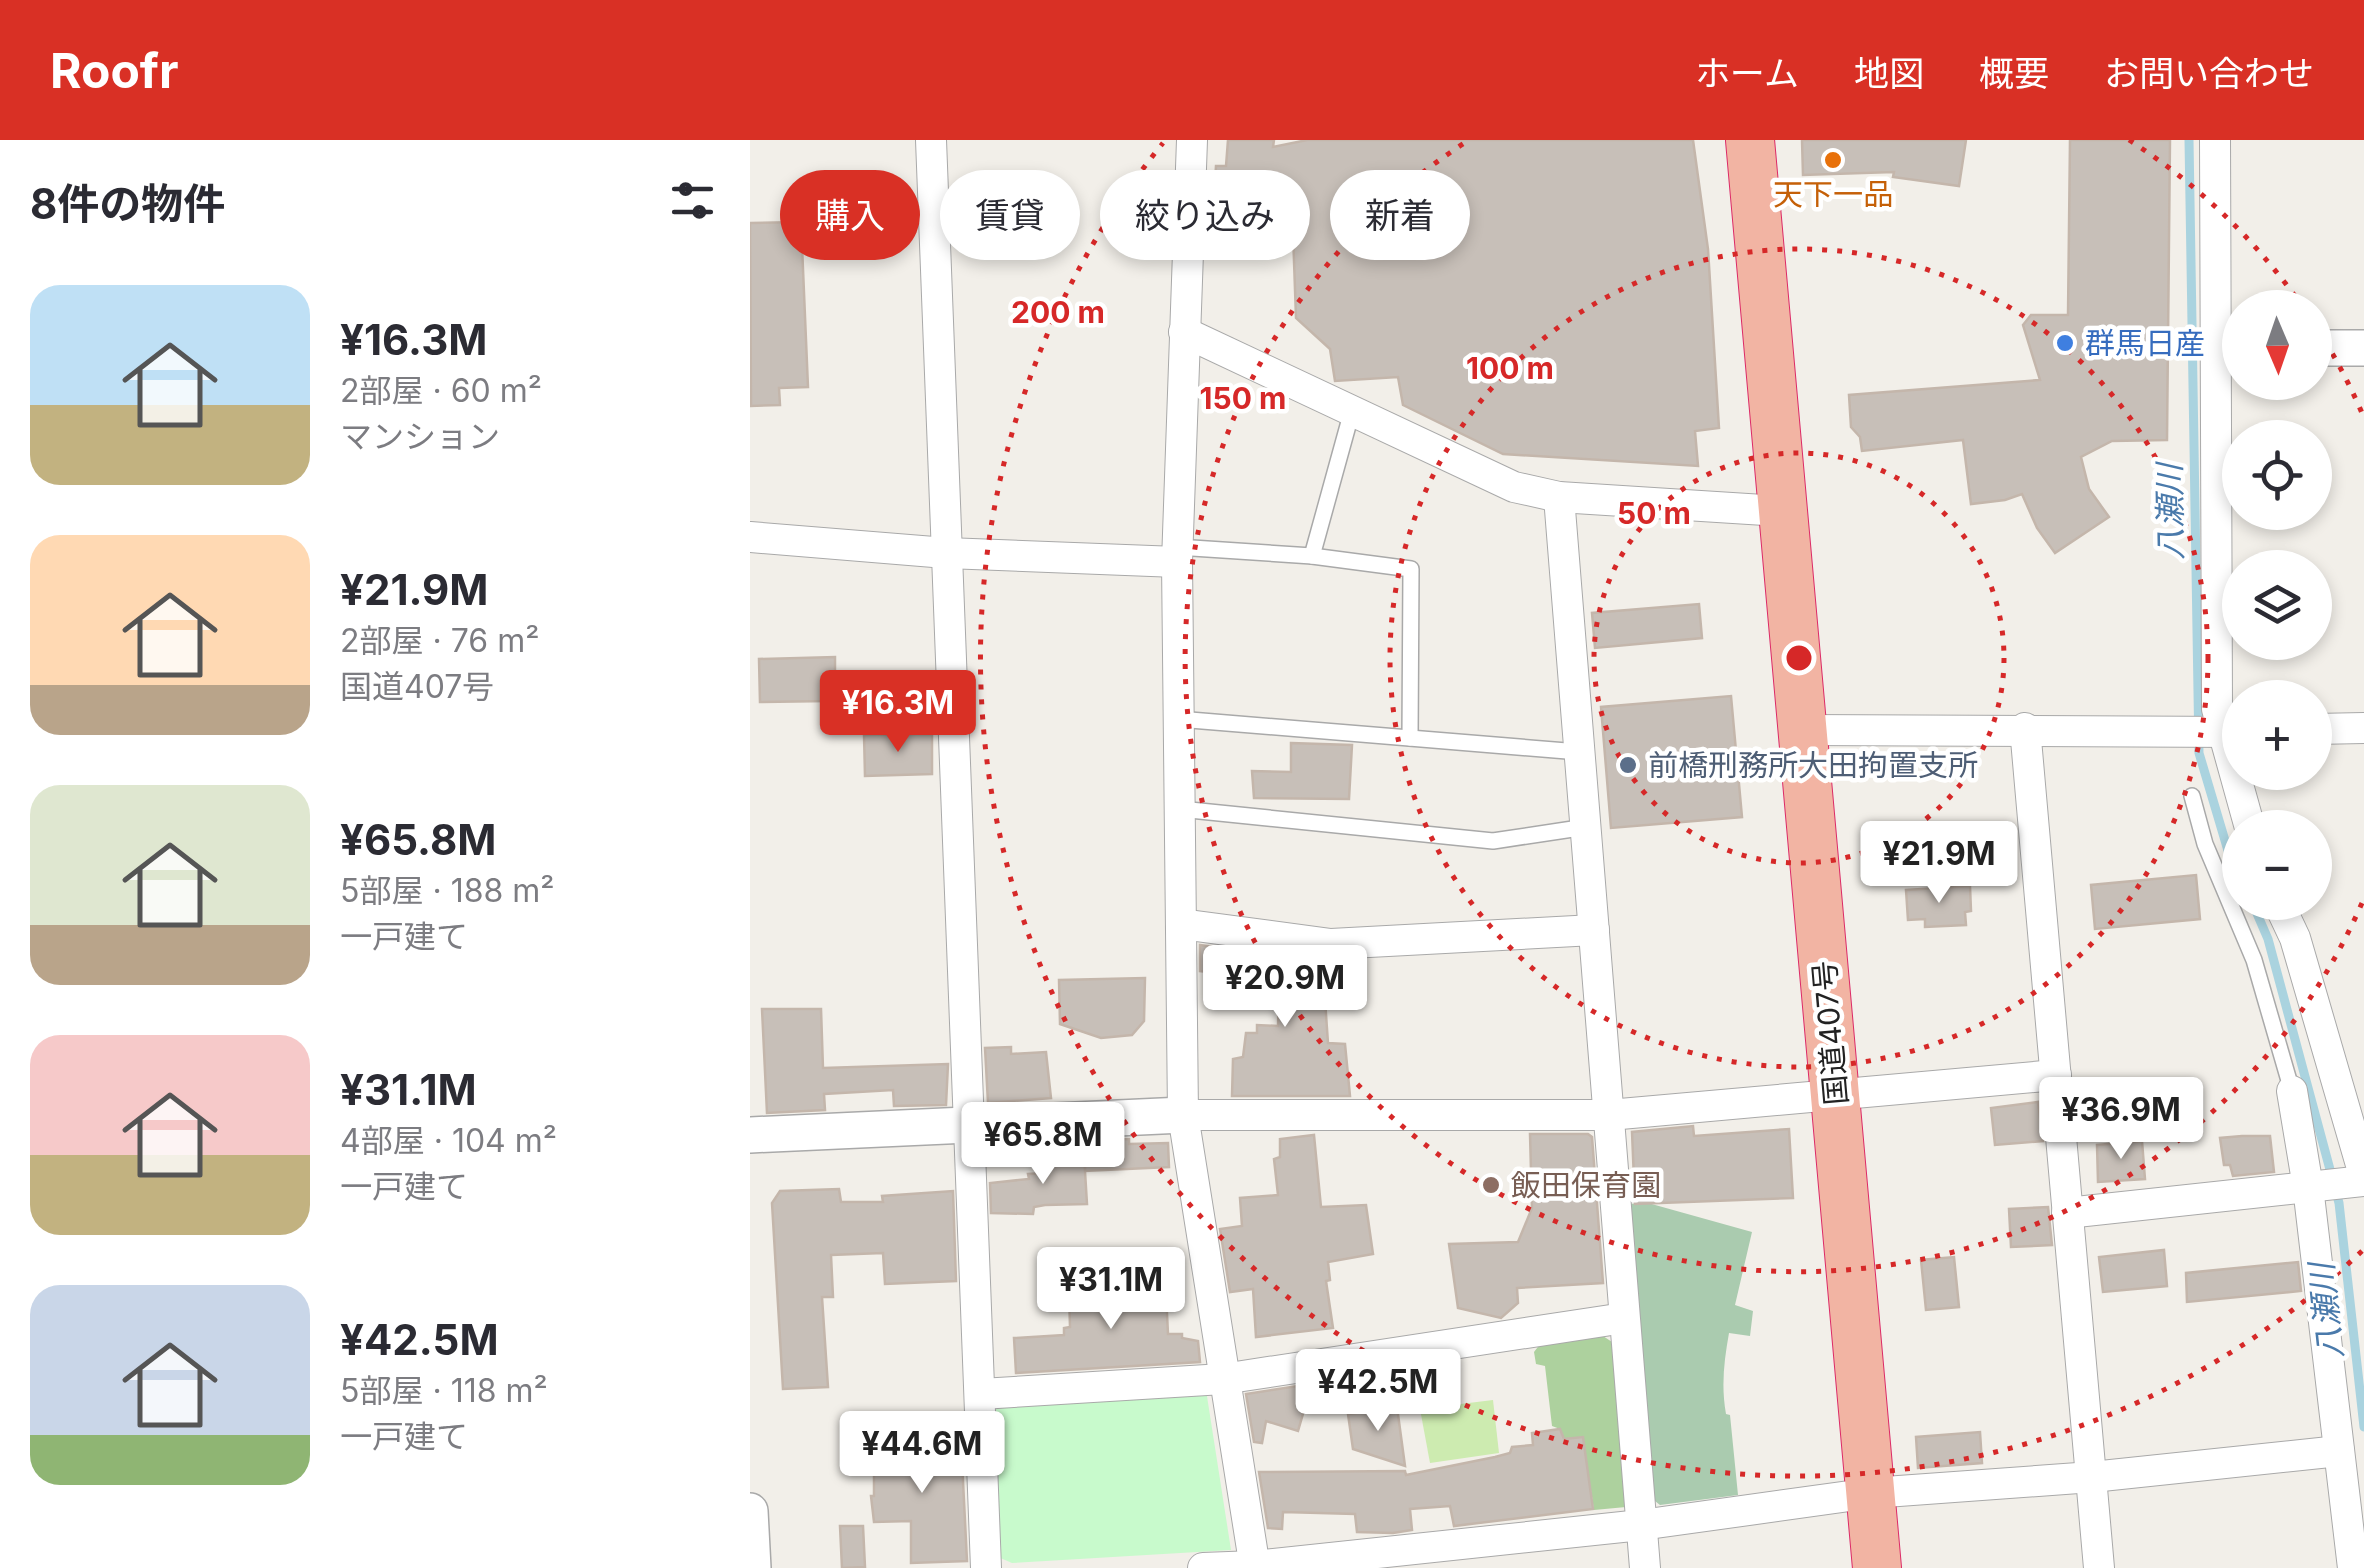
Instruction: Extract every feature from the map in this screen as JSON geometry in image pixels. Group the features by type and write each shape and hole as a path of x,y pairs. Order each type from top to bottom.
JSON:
{"highway":[{"name":"国道407号","path":"1750,140 1878,1568"}],"street":[{"path":"931,140 986,1568"},
{"path":"1192,140 1177,555 1183,1114 1255,1567"},
{"path":"2215,140 2225,290"},
{"path":"1184,332 1514,487 1559,497 1781,511"},
{"path":"2332,348 2364,348"},
{"path":"2222,716 2218,709 2227,400"},
{"path":"1559,497 1645,1568"},
{"path":"750,538 946,553 1177,555"},
{"path":"2024,728 2099,1568"},
{"path":"2332,729 2364,728"},
{"path":"1802,730 2222,732"},
{"path":"2066,1213 2359,1179 2295,938 2286,920"},
{"path":"1181,924 1331,944 1594,930"},
{"path":"750,1135 1183,1114 1608,1115 2056,1076"},
{"path":"2292,1091 2312,1186 2353,1568"},
{"path":"980,1394 1223,1380 1624,1318"},
{"path":"1202,1568 1255,1567 1640,1525 1871,1493 2092,1477 2339,1451"},
{"path":"750,1511 753,1568"}],"lane":[{"path":"1312,556 1352,411"},
{"path":"1177,555 1312,556 1411,569 1410,738"},
{"path":"1178,718 1579,752"},
{"path":"2192,796 2205,844 2254,960 2292,1091"},
{"path":"1180,808 1493,841 1586,828"}],"green space":[{"path":"1648,1203 1752,1232 1735,1305 1753,1311 1750,1336 1729,1333 1724,1373 1724,1404 1726,1414 1730,1415 1738,1495 1660,1505 1650,1497 1628,1204"},
{"path":"1600,1334 1612,1342 1628,1499 1626,1507 1594,1510 1583,1437 1564,1439 1560,1429 1552,1426 1545,1366 1536,1364 1534,1352 1541,1343"},
{"path":"1206,1390 1231,1550 1012,1563 998,1557 993,1403"},
{"path":"1493,1400 1499,1453 1430,1463 1420,1409"}],"building":[{"path":"1228,140 1274,140 1273,147 1307,140 1693,140 1708,249 1719,428 1695,431 1698,466 1503,454 1403,405 1398,377 1335,381 1330,349 1296,318 1294,260 1310,260 1310,170 1216,170 1216,166 1226,166"},
{"path":"1802,140 1966,140 1959,186 1893,177 1894,172 1803,175"},
{"path":"2070,140 2170,140 2167,440 2112,441 2081,457 2089,489 2109,517 2055,553 2037,528 2022,494 1971,504 1963,440 1862,451 1860,437 1851,427 1849,395 2040,380 2023,325 2031,315 2068,315"},
{"path":"780,222 780,260 803,260 808,387 779,388 780,405 751,406 750,223"},
{"path":"1699,604 1702,638 1595,648 1592,613"},
{"path":"835,657 835,682 828,683 828,701 760,702 759,659"},
{"name":"前橋刑務所大田拘置支所","path":"1731,696 1742,817 1611,828 1601,707"},
{"path":"932,734 932,774 865,776 864,735"},
{"path":"1291,743 1352,745 1349,799 1254,798 1252,771 1291,772"},
{"path":"1898,835 1900,881 1868,883 1866,837"},
{"path":"2196,875 2200,919 2095,929 2091,885"},
{"path":"1970,886 1971,911 1965,912 1966,925 1925,927 1925,919 1908,920 1906,890"},
{"path":"1200,945 1322,962 1320,1000 1325,1000 1328,1043 1345,1044 1350,1096 1232,1096 1233,1059 1243,1057 1246,1033 1257,1033 1257,1025 1278,1026 1279,979 1200,971"},
{"path":"1145,978 1144,1021 1132,1035 1101,1038 1060,1024 1059,980"},
{"path":"762,1009 821,1009 823,1068 948,1064 946,1105 894,1106 893,1090 824,1094 825,1110 767,1113"},
{"path":"1011,1047 1011,1054 1046,1052 1051,1098 988,1103 985,1048"},
{"path":"2038,1102 2043,1141 1995,1145 1991,1108"},
{"path":"1693,1126 1694,1136 1789,1129 1793,1198 1635,1204 1632,1132"},
{"path":"1530,1134 1592,1137 1603,1283 1517,1288 1518,1303 1501,1318 1458,1308 1449,1244 1518,1242 1532,1208"},
{"path":"1314,1135 1321,1207 1366,1205 1373,1254 1328,1262 1330,1280 1326,1281 1333,1328 1256,1337 1253,1289 1230,1292 1220,1229 1242,1226 1240,1198 1278,1195 1274,1159 1280,1157 1280,1139"},
{"path":"2270,1136 2274,1172 2233,1176 2230,1165 2224,1165 2220,1138"},
{"path":"1129,1139 1129,1144 1168,1143 1169,1167 1085,1171 1086,1141"},
{"path":"2142,1141 2145,1179 2098,1182 2097,1145"},
{"path":"1084,1155 1087,1204 1034,1207 1033,1214 991,1213 990,1183 1046,1173 1045,1156"},
{"path":"839,1189 841,1202 883,1202 882,1196 953,1191 956,1281 885,1284 883,1253 831,1255 833,1297 822,1297 828,1387 783,1389 772,1203 780,1191"},
{"path":"2048,1207 2052,1245 2011,1247 2009,1209"},
{"path":"2164,1250 2167,1286 2103,1292 2099,1257"},
{"path":"1954,1257 1959,1307 1926,1310 1921,1260"},
{"path":"2298,1262 2301,1291 2187,1302 2186,1273"},
{"path":"1165,1273 1168,1334 1182,1334 1182,1338 1198,1341 1200,1362 1016,1373 1014,1338 1064,1335 1064,1328 1070,1327 1069,1293 1126,1288 1126,1275"},
{"path":"1344,1379 1343,1403 1307,1400 1298,1431 1266,1421 1262,1443 1254,1442 1246,1394"},
{"path":"1397,1407 1405,1466 1353,1449 1348,1414"},
{"path":"1560,1429 1564,1439 1583,1437 1593,1509 1454,1526 1450,1506 1410,1509 1412,1530 1393,1533 1357,1532 1355,1514 1283,1512 1282,1529 1268,1528 1259,1472 1405,1471 1406,1475 1510,1453 1512,1447 1533,1445 1532,1433"},
{"path":"1980,1432 1982,1463 1918,1468 1916,1437"},
{"path":"950,1438 952,1462 962,1461 967,1561 911,1563 911,1521 874,1522 874,1441"},
{"path":"840,1526 863,1526 865,1567 842,1568"}],"waterway":[{"name":"八瀬川","path":"2189,140 2199,753 2222,830"},
{"name":"八瀬川","path":"2260,920 2339,1203 2364,1427"}],"place":[{"name":"天下一品","path":"1833,160"},
{"name":"群馬日産","path":"2065,343"},
{"name":"前橋刑務所大田拘置支所","path":"1628,765"},
{"name":"飯田保育園","path":"1491,1185"}]}
